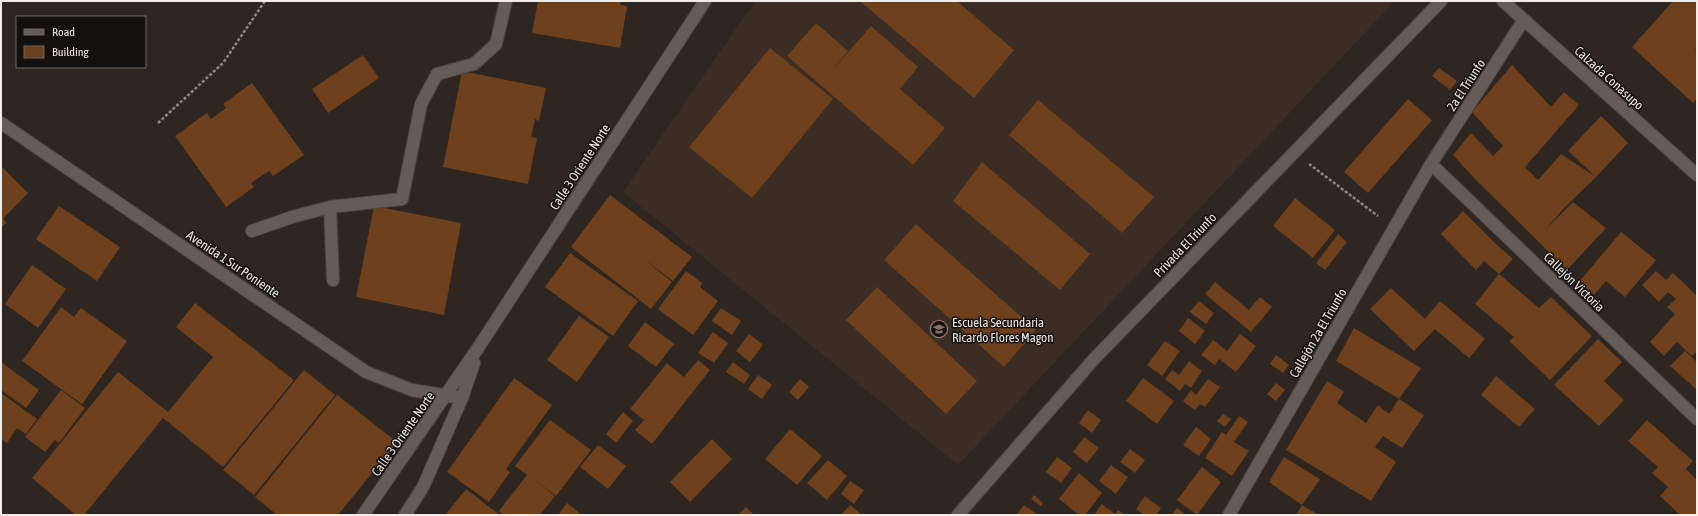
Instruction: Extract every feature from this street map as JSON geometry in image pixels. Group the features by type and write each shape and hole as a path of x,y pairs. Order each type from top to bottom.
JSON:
{"street":[{"path":"252,231 292,217 330,208 402,199 421,104 424,98 437,74 474,64 496,44 506,1"},
{"name":"Calle 3 Oriente Norte","path":"363,515 478,348 705,1"},
{"name":"Privada El Triunfo","path":"958,515 1094,359 1441,1"},
{"name":"Calzada Conasupo","path":"1503,1 1697,176"},
{"name":"2a El Triunfo","path":"1431,164 1524,21"},
{"name":"Avenida 1 Sur Poniente","path":"1,123 366,372 412,390 462,398"},
{"name":"Callejón 2a El Triunfo","path":"1229,515 1431,164"},
{"name":"Callejón Victoria","path":"1431,164 1697,419"},
{"path":"330,208 333,280"},
{"name":"Calle 3 Oriente Norte","path":"405,515 423,487 462,398 478,348"}],"path":[{"path":"158,123 224,63 265,1"},
{"path":"1294,153 1394,228"}],"shaded area":[{"name":"Escuela Secundaria Ricardo Flores Magon","path":"755,1 1395,1 958,465 623,192"}],"building":[{"path":"538,1 621,1 620,5 627,6 620,48 532,33"},
{"path":"860,1 957,1 1014,50 974,98"},
{"path":"1673,1 1697,1 1697,48 1695,50 1697,51 1697,98 1693,103 1632,47"},
{"path":"816,23 848,51 830,73 871,26 918,67 900,89 945,128 913,165 787,56"},
{"path":"770,48 833,99 752,198 689,147"},
{"path":"363,55 379,78 328,113 312,89"},
{"path":"1512,65 1551,107 1564,92 1579,105 1525,167 1538,180 1561,154 1596,177 1565,207 1545,230 1573,202 1606,228 1567,270 1474,178 1453,155 1471,133 1493,156 1503,146 1472,112"},
{"path":"1439,68 1457,81 1450,90 1432,76"},
{"path":"462,71 546,88 539,121 535,119 531,137 537,138 528,184 443,167"},
{"path":"252,83 304,155 273,176 269,171 251,183 254,187 226,207 175,136 207,113 211,119 226,108 223,104"},
{"path":"1408,99 1432,120 1368,193 1344,172"},
{"path":"1038,100 1154,197 1122,233 1009,135"},
{"path":"1601,116 1628,143 1596,177 1568,151"},
{"path":"982,162 1090,254 1060,290 953,201"},
{"path":"3,168 28,193 3,219 6,223 1,228 1,169"},
{"path":"610,195 692,257 673,281 645,260 672,282 651,309 571,247"},
{"path":"1295,198 1335,230 1313,258 1273,226"},
{"path":"59,206 120,247 97,281 36,239"},
{"path":"374,206 461,223 444,315 356,297"},
{"path":"1463,211 1513,259 1499,274 1484,261 1476,270 1441,234"},
{"path":"916,224 1036,330 1004,367 884,260"},
{"path":"1621,232 1656,260 1625,297 1606,281 1594,295 1579,282"},
{"path":"1338,234 1347,242 1325,270 1316,263"},
{"path":"570,253 638,301 613,336 545,287"},
{"path":"32,265 66,289 38,328 5,304"},
{"path":"686,271 702,283 700,287 718,301 693,335 658,309"},
{"path":"1656,271 1666,280 1673,273 1697,296 1697,351 1692,356 1677,342 1664,356 1650,342 1675,314 1667,307 1676,299 1668,292 1659,302 1642,285"},
{"path":"1499,274 1539,308 1551,297 1592,336 1550,380 1509,341 1514,337 1475,304"},
{"path":"1215,282 1249,310 1260,297 1272,307 1251,332 1205,294"},
{"path":"877,287 977,381 946,414 846,320"},
{"path":"1391,288 1425,319 1440,301 1485,339 1469,358 1435,329 1414,351 1370,309"},
{"path":"1199,301 1214,313 1206,324 1190,312"},
{"path":"195,303 294,380 223,467 163,418 84,515 76,515 32,478 118,372 168,412 213,357 176,327"},
{"path":"61,307 74,317 81,308 127,341 82,404 22,361"},
{"path":"721,308 741,321 732,335 712,321"},
{"path":"579,316 609,337 577,382 547,360"},
{"path":"1188,318 1205,331 1195,344 1179,331"},
{"path":"645,322 674,344 656,367 628,346"},
{"path":"1354,328 1421,368 1399,399 1336,361"},
{"path":"713,332 728,343 714,363 698,353"},
{"path":"749,334 763,345 750,362 736,351"},
{"path":"1240,334 1256,346 1236,372 1219,359 1215,365 1201,355 1213,340 1227,351"},
{"path":"1598,339 1622,362 1604,381 1624,400 1599,426 1554,385"},
{"path":"1165,341 1180,351 1162,376 1147,365"},
{"path":"1685,351 1697,362 1697,390 1670,366"},
{"path":"1276,355 1289,365 1283,373 1270,364"},
{"path":"698,360 710,370 652,444 635,430 644,420 630,409 667,363 684,377"},
{"path":"1189,361 1202,371 1191,388 1185,384 1180,391 1165,379 1172,370 1179,375"},
{"path":"1,362 39,390 26,408 1,390"},
{"path":"733,362 750,375 744,384 726,372"},
{"path":"304,370 335,395 254,495 223,470"},
{"path":"758,375 772,385 762,399 748,389"},
{"path":"1496,376 1535,409 1519,427 1481,395"},
{"path":"514,378 552,405 506,469 510,472 489,502 447,472"},
{"path":"1143,378 1174,401 1157,424 1126,401"},
{"path":"800,379 809,387 798,400 789,392"},
{"path":"1208,379 1220,387 1205,407 1200,404 1195,410 1183,401 1191,390 1196,395"},
{"path":"1327,381 1344,392 1337,403 1366,423 1378,405 1389,414 1399,399 1424,415 1402,448 1383,436 1375,447 1396,462 1371,501 1286,450"},
{"path":"1276,383 1285,390 1276,401 1267,394"},
{"path":"61,390 85,408 59,443 55,440 45,452 25,437"},
{"path":"1,393 37,419 26,434 17,428 7,443 1,439"},
{"path":"337,395 397,442 338,515 277,515 255,497"},
{"path":"1088,410 1101,420 1092,433 1079,423"},
{"path":"623,412 633,421 616,443 606,434"},
{"path":"1223,414 1231,419 1225,427 1217,421"},
{"path":"1239,416 1248,422 1234,442 1249,451 1232,476 1205,458 1222,432 1226,435"},
{"path":"550,420 591,450 556,496 531,477 555,496 540,515 504,515 499,511 527,475 515,466"},
{"path":"1647,420 1693,461 1680,475 1686,469 1697,480 1697,515 1680,515 1660,496 1668,487 1652,473 1658,467 1628,441"},
{"path":"1196,427 1211,439 1199,456 1183,445"},
{"path":"790,429 822,456 797,485 765,459"},
{"path":"1084,437 1099,448 1087,463 1073,452"},
{"path":"712,439 732,459 690,502 670,482"},
{"path":"598,445 626,466 608,489 580,467"},
{"path":"1130,449 1145,460 1135,473 1120,462"},
{"path":"1057,457 1072,468 1061,483 1046,472"},
{"path":"1284,457 1320,479 1302,505 1269,482"},
{"path":"828,460 847,476 827,500 807,483"},
{"path":"1111,465 1128,477 1116,494 1099,481"},
{"path":"1202,467 1221,482 1197,515 1177,500"},
{"path":"1079,473 1102,493 1085,515 1079,515 1059,499"},
{"path":"850,481 864,490 854,504 841,494"},
{"path":"466,489 500,515 445,515"},
{"path":"1034,495 1043,503 1041,506 1031,499"},
{"path":"1145,496 1161,508 1156,515 1144,515 1136,509"},
{"path":"567,503 582,515 558,515"},
{"path":"1102,504 1115,514 1118,510 1125,515 1094,515"},
{"path":"850,505 862,515 841,515"},
{"path":"1024,505 1038,515 1017,514"},
{"path":"1302,505 1319,515 1296,515"},
{"path":"746,507 754,515 738,515"},
{"path":"1177,508 1186,515 1172,515"}],"place":[{"name":"Escuela Secundaria Ricardo Flores Magon","path":"939,329"}]}
